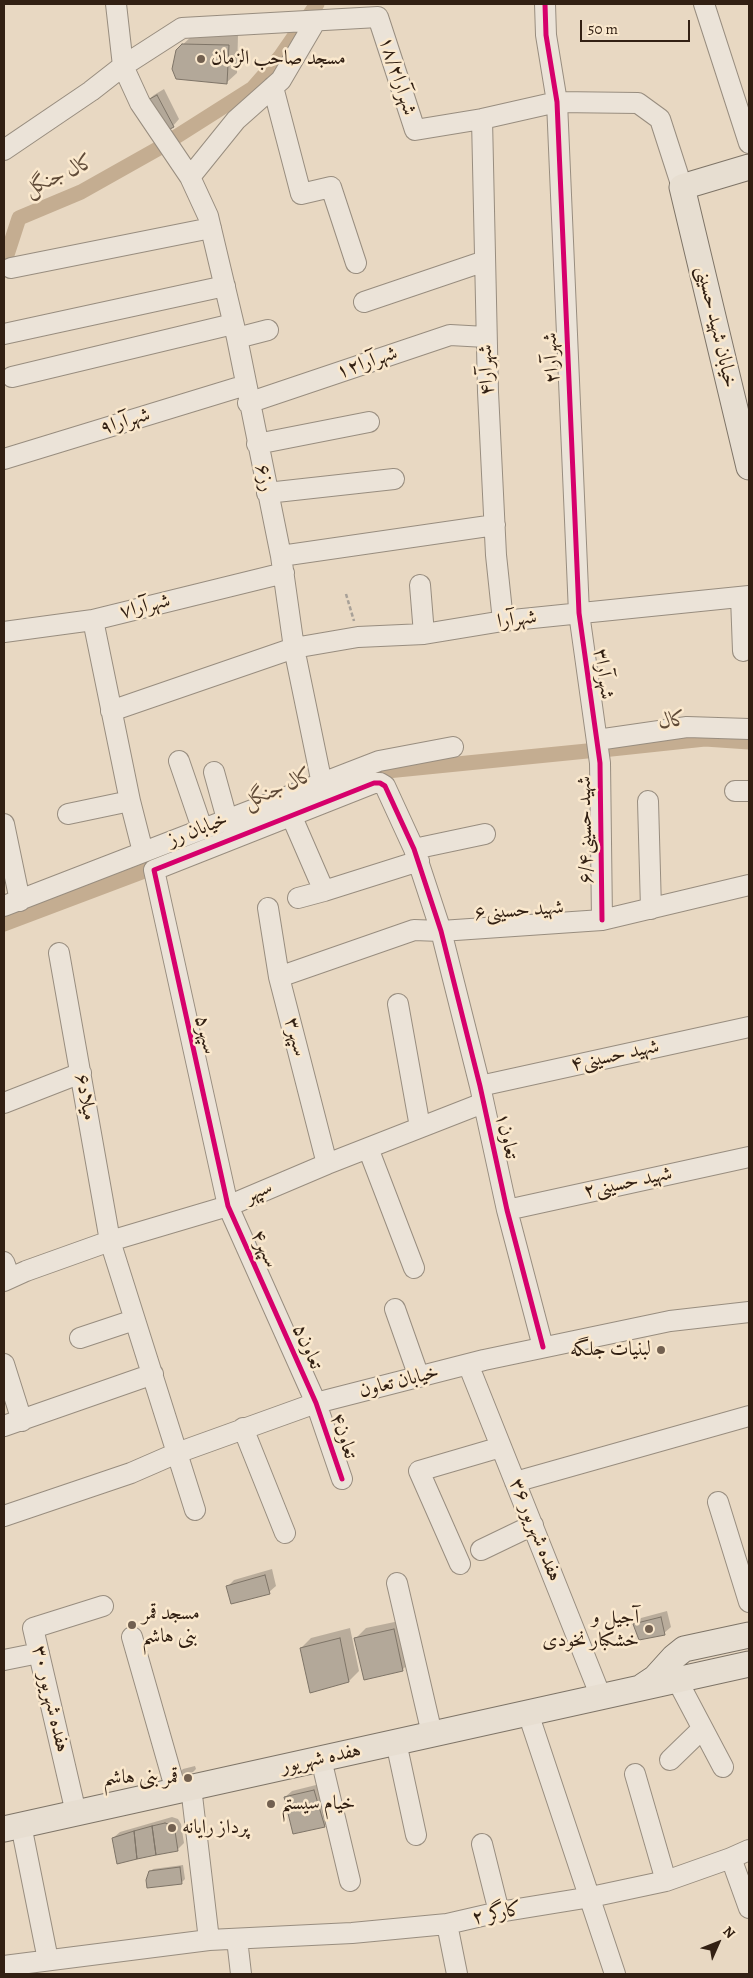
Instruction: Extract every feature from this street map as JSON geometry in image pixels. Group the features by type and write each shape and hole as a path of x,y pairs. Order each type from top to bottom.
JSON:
{"main road":[{"path":"682,187 749,167"},
{"name":"خیابان شهید حسینی","path":"682,187 749,467"},
{"name":"هفده شهریور","path":"639,1689 655,1678 684,1649 749,1635"},
{"name":"هفده شهریور","path":"12,1827 749,1664"}],"street":[{"path":"116,4 123,66"},
{"name":"شهرآرا۲","path":"545,4 546,35 557,102 579,613"},
{"path":"704,4 749,143"},
{"name":"شهرآرا۱۸/۲","path":"314,22 378,17 415,130 482,119"},
{"path":"4,150 123,66 182,28 314,22"},
{"path":"190,177 236,120 280,80 314,22"},
{"name":"رز۶","path":"123,66 140,103 190,177 208,216 235,331 268,493 282,564 294,648 322,784"},
{"path":"273,87 301,194 331,187 356,263"},
{"path":"482,119 557,102 638,103 660,119 682,187"},
{"name":"شهرآرا۴","path":"482,119 486,337 495,526 503,621"},
{"path":"11,268 211,228"},
{"path":"364,302 485,261"},
{"path":"4,334 225,286"},
{"path":"12,377 235,331 268,330"},
{"name":"شهرآرا۱۲","path":"247,394 450,335 486,337"},
{"name":"شهرآرا۹","path":"4,459 247,394"},
{"path":"257,444 369,422"},
{"path":"268,493 394,480"},
{"name":"شهرآرا۷","path":"4,632 93,620 282,564 495,526"},
{"path":"420,585 424,634"},
{"path":"743,651 745,596"},
{"name":"شهرآرا","path":"111,711 294,648 358,637 424,634 503,621 745,596"},
{"name":"شهرآرا۳","path":"579,613 597,740"},
{"path":"93,620 130,801 143,852"},
{"path":"597,740 687,727 749,729"},
{"name":"شهید حسینی۶/۴","path":"597,740 600,763 602,920"},
{"name":"خیابان رز","path":"12,903 379,761 453,747"},
{"path":"179,761 202,828"},
{"path":"214,772 227,819"},
{"path":"324,891 291,814 374,783 380,783 384,786 417,855 442,931"},
{"path":"68,814 130,801"},
{"path":"648,801 651,909"},
{"name":"سپهر۵","path":"228,1206 153,871 291,814"},
{"path":"5,831 12,903"},
{"path":"298,898 324,891 417,855 485,834"},
{"name":"شهید حسینی۶","path":"279,976 414,930 442,931 602,920 749,885"},
{"name":"سپهر۳","path":"268,908 279,976 327,1164"},
{"name":"تعاون۱","path":"442,931 507,1210 543,1348"},
{"name":"میلاد۶","path":"59,953 82,1073 110,1241 195,1510"},
{"path":"398,1004 420,1128"},
{"name":"شهید حسینی۴","path":"481,1095 749,1027"},
{"path":"4,1101 82,1073"},
{"name":"سپهر","path":"6,1274 26,1270 110,1241 228,1206 327,1164 420,1128 481,1095"},
{"path":"368,1148 414,1268"},
{"name":"شهید حسینی۲","path":"507,1210 749,1157"},
{"name":"سپهر۴","path":"228,1206 272,1304"},
{"name":"تعاون۵","path":"272,1304 316,1403"},
{"path":"395,1309 419,1376"},
{"name":"خیابان تعاون","path":"4,1516 131,1473 177,1452 316,1403 468,1364 670,1321 749,1312"},
{"path":"80,1338 134,1320"},
{"path":"4,1364 13,1423 153,1374"},
{"name":"هفده شهریور ۳۶","path":"468,1364 601,1697"},
{"name":"تعاون۴","path":"316,1403 342,1479"},
{"path":"515,1482 749,1416"},
{"path":"243,1428 285,1532"},
{"path":"460,1564 419,1472 501,1447"},
{"path":"718,1502 749,1602"},
{"path":"481,1550 532,1525"},
{"path":"397,1584 432,1734"},
{"name":"هفده شهریور ۳۰","path":"76,1813 33,1628 103,1606"},
{"path":"132,1637 183,1789 204,1895 209,1940"},
{"path":"4,1660 39,1653"},
{"path":"677,1680 722,1767"},
{"path":"528,1713 591,1897 615,1974"},
{"path":"670,1760 702,1729"},
{"path":"396,1742 416,1835"},
{"path":"320,1759 350,1881"},
{"path":"635,1774 666,1881"},
{"path":"12,1827 40,1924 38,1966"},
{"path":"482,1844 499,1912"},
{"name":"کارگر ۲","path":"4,1966 38,1966 209,1940 352,1933 447,1924 499,1912 591,1897 666,1881 749,1850"},
{"path":"731,1858 749,1908"},
{"path":"447,1924 457,1974"},
{"path":"237,1939 241,1974"}],"path":[{"path":"346,594 358,637"}],"building":[{"name":"مسجد صاحب الزمان","path":"182,44 229,45 227,84 176,79 172,69 176,50"},
{"path":"157,95 174,127 166,131 146,101"},
{"path":"265,1575 270,1594 231,1604 226,1586"},
{"name":"آجیل و خشکبار نخودی","path":"661,1617 665,1635 639,1640 633,1624"},
{"path":"394,1629 403,1671 364,1680 354,1638"},
{"path":"340,1638 349,1682 310,1693 300,1648"},
{"path":"314,1790 325,1827 293,1834 284,1797"},
{"path":"165,1823 171,1825 175,1831 178,1851 156,1855 152,1826"},
{"path":"152,1826 156,1855 137,1859 134,1831"},
{"path":"134,1831 137,1859 117,1864 112,1838"},
{"path":"180,1867 182,1884 147,1888 146,1880 149,1871"}],"waterway":[{"name":"کال جنگل","path":"308,17 317,4"},
{"name":"کال جنگل","path":"171,140 253,88 280,57 298,31"},
{"name":"کال جنگل","path":"4,264 19,218 81,192 161,147"},
{"name":"کال","path":"602,750 705,739 749,742"},
{"name":"کال جنگل","path":"360,776 367,773 587,751"},
{"name":"کال جنگل","path":"4,924 163,864"}],"cycle path":[{"path":"545,4 546,35 557,102 579,613 600,763 602,920"},
{"path":"342,1479 316,1403 228,1206 154,870 374,783 380,783 385,786 414,849 441,931 480,1086 507,1210 543,1347"}],"place":[{"name":"مسجد صاحب الزمان","path":"201,59"},
{"name":"لبنیات جلگه","path":"661,1350"},
{"name":"مسجد قمر بنی هاشم","path":"132,1625"},
{"name":"آجیل و خشکبار نخودی","path":"649,1629"},
{"name":"قمر بنی هاشم","path":"188,1778"},
{"name":"خیام سیستم","path":"271,1804"},
{"name":"پرداز رایانه","path":"172,1828"}]}
